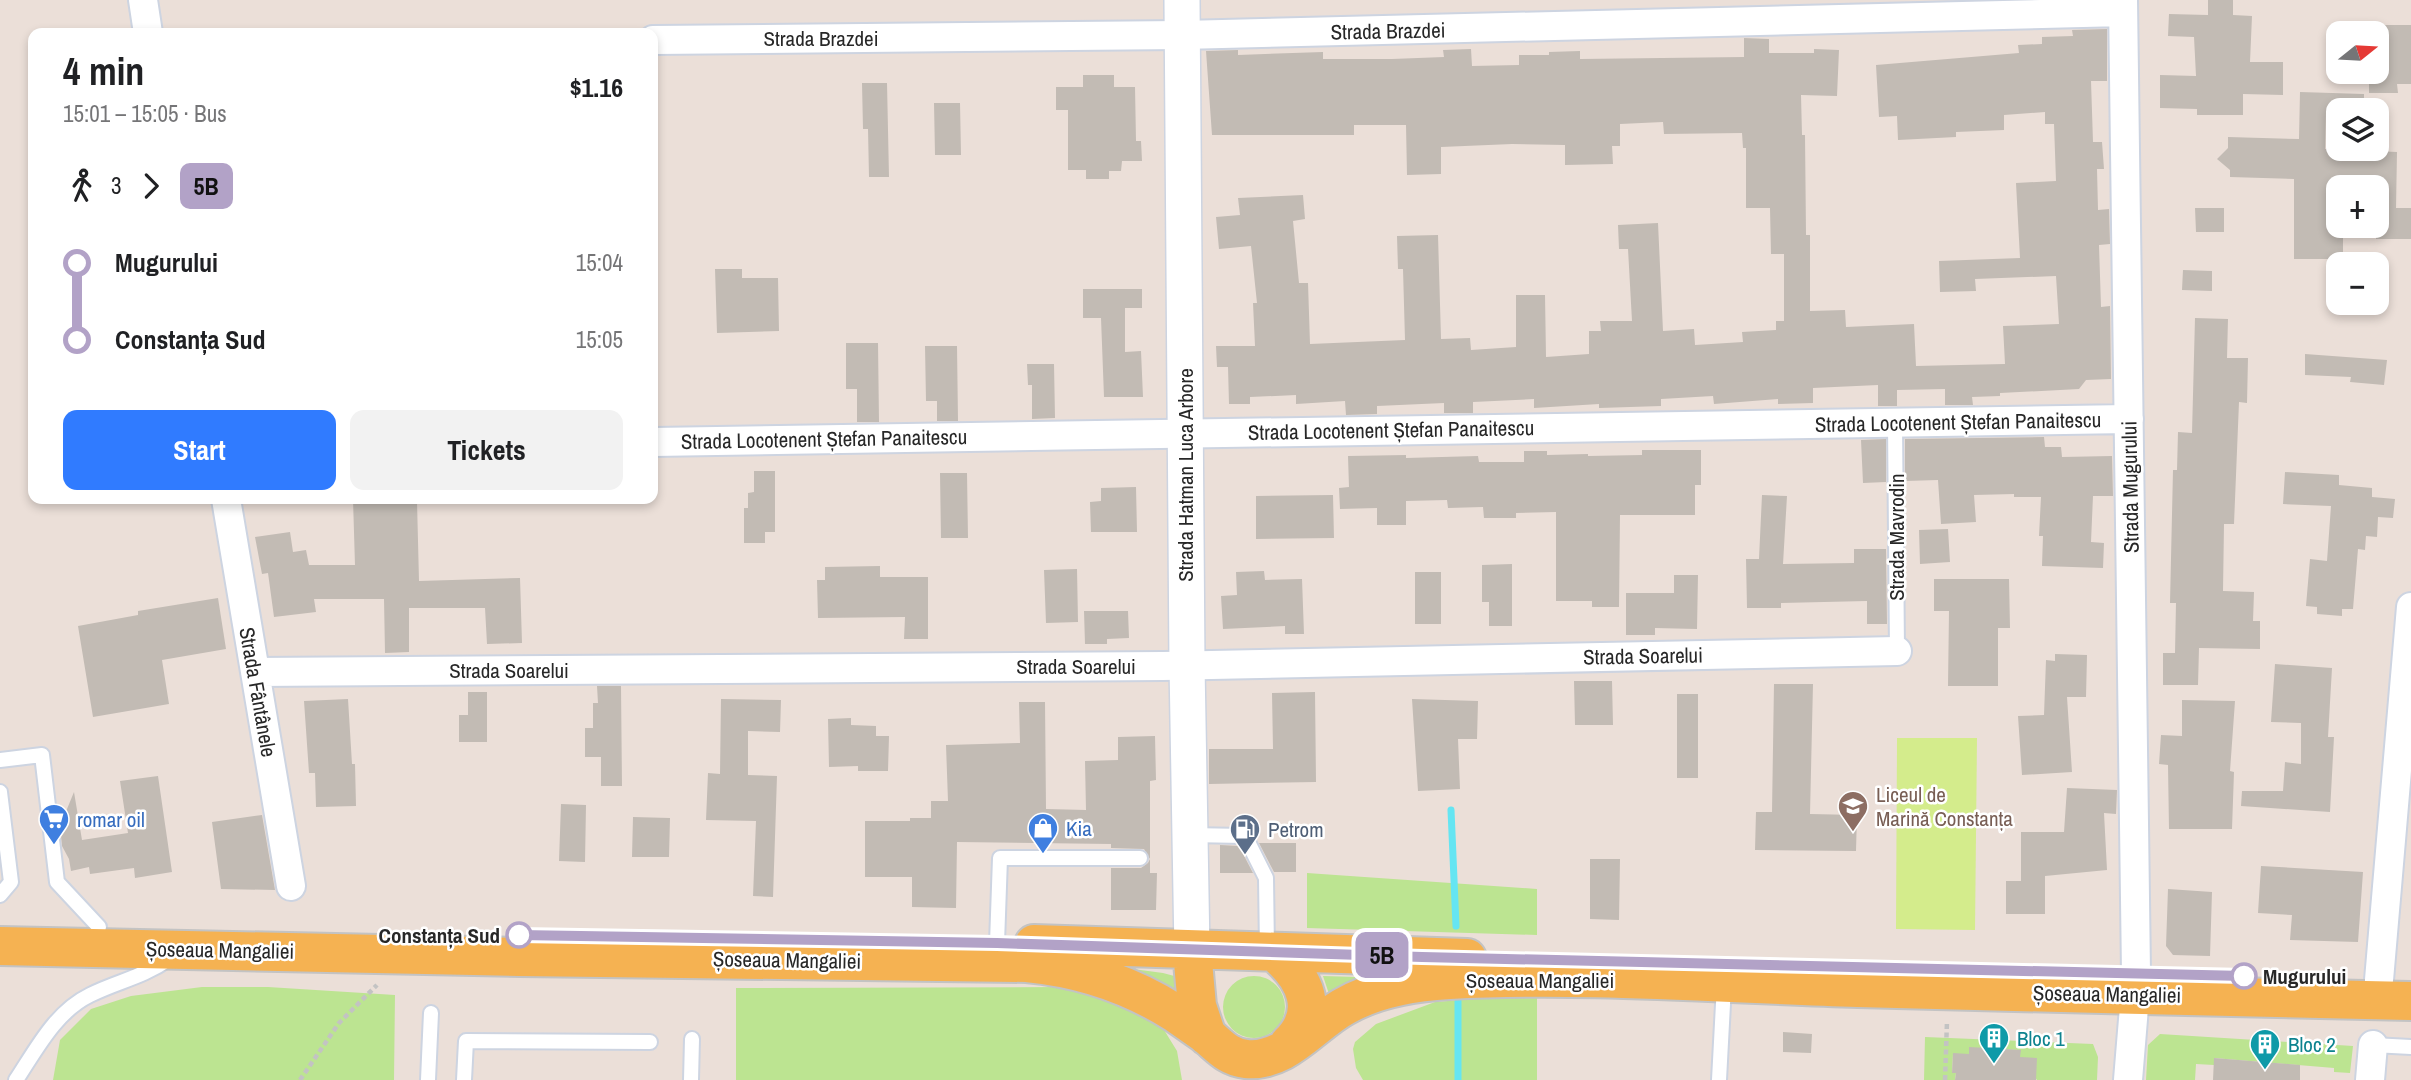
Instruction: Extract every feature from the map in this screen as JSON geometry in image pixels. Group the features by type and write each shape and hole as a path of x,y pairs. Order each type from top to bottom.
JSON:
{"main road":[{"name":"Șoseaua Mangaliei","path":"0,926 997,943 2136,984 2411,1001"},
{"name":"Șoseaua Mangaliei","path":"0,946 520,957 1027,963 1064,968 1133,990 1176,1014 1208,1036 1219,1049 1234,1057 1250,1060 1268,1058 1283,1051 1346,1004 1395,988 1422,983 1537,979 1724,984 2136,984 2395,980"},
{"path":"1192,951 1197,1006 1208,1036"},
{"path":"1271,952 1296,974 1304,987 1307,1004 1305,1021 1298,1035 1283,1051"}],"street":[{"path":"143,0 147,28"},
{"name":"Strada Hatman Luca Arbore","path":"1182,0 1192,951"},
{"name":"Strada Brazdei","path":"658,40 1182,36 2123,6"},
{"name":"Strada Mugurului","path":"2123,6 2136,984 2128,1080"},
{"name":"Strada Locotenent Ștefan Panaitescu","path":"658,442 2130,419"},
{"name":"Strada Fântânele","path":"227,504 291,886"},
{"path":"2395,980 2411,607"},
{"name":"Strada Soarelui","path":"255,672 1187,665 1896,651"},
{"path":"2370,1080 2373,1045"}],"lane":[{"name":"Strada Mavrodin","path":"1895,423 1896,651"},
{"path":"0,760 42,755 57,882 99,927"},
{"path":"0,792 11,882 0,895"},
{"path":"1189,835 1245,835 1266,878 1271,952"},
{"path":"997,943 1000,858 1140,858"},
{"path":"16,1080 49,1030 65,1012 89,995 149,973 184,948"},
{"path":"1719,1080 1724,984"},
{"path":"428,1080 431,1013"},
{"path":"691,1080 692,1039"},
{"path":"464,1080 466,1041 650,1042"},
{"path":"2373,1045 2411,1047"}],"path":[{"path":"300,1080 339,1023 378,985"},
{"path":"1945,1080 1947,1017"}],"green space":[{"path":"1897,738 1977,738 1975,930 1896,929"},
{"path":"1307,873 1537,889 1537,935 1307,928"},
{"path":"1133,969 1178,977 1178,994"},
{"path":"1248,976 1260,976 1276,985 1283,995 1283,1019 1276,1029 1260,1038 1248,1038 1237,1033 1228,1024 1223,1013 1223,1001 1228,990 1237,981"},
{"path":"1323,976 1391,978 1332,1003"},
{"path":"202,987 268,987 395,995 394,1080 53,1080 60,1040 91,1009 131,996"},
{"path":"1063,987 1110,992 1161,1025 1177,1051 1182,1080 736,1080 736,988"},
{"path":"1537,994 1537,1080 1363,1080 1356,1068 1353,1049 1355,1042 1376,1024 1435,1002"},
{"path":"2160,1034 2353,1046 2350,1073 2334,1072 2334,1068 2214,1058 2214,1065 2196,1064 2195,1080 2146,1080 2148,1045"},
{"path":"1925,1037 2093,1044 2098,1057 2097,1080 2037,1080 2020,1057 2020,1050 1969,1048 1969,1054 1953,1054 1952,1072 1956,1073 1955,1080 1924,1080"}],"building":[{"path":"2208,0 2233,0 2233,15 2252,16 2250,62 2283,62 2283,95 2243,94 2243,115 2197,115 2197,109 2160,108 2160,75 2196,76 2194,37 2168,36 2169,14 2208,15"},
{"path":"2389,25 2411,25 2411,84 2397,84 2398,93 2369,93 2369,84 2389,84"},
{"path":"2107,29 2107,81 2091,81 2093,142 2102,142 2104,169 2097,169 2098,210 2109,209 2110,244 2099,245 2101,307 2110,306 2111,379 2086,380 2079,389 1972,397 1973,405 1945,405 1945,389 1897,390 1897,406 1878,406 1878,385 1813,388 1813,403 1778,404 1778,399 1714,404 1713,396 1661,399 1661,406 1599,408 1599,404 1534,408 1534,399 1473,402 1473,413 1444,413 1444,403 1377,406 1377,414 1346,415 1345,401 1296,404 1296,395 1250,397 1250,404 1229,404 1228,367 1217,367 1216,346 1255,346 1253,303 1257,303 1251,246 1219,249 1216,217 1240,215 1238,198 1303,195 1305,219 1293,221 1299,283 1308,283 1310,344 1405,340 1403,269 1398,269 1397,236 1438,235 1441,339 1470,338 1471,350 1516,347 1516,295 1545,295 1546,357 1589,354 1589,331 1601,331 1600,321 1632,321 1628,249 1619,249 1618,225 1658,223 1663,331 1694,329 1695,345 1743,342 1742,332 1776,330 1776,321 1784,321 1784,254 1771,254 1770,208 1746,208 1746,148 1743,148 1742,133 1664,134 1663,122 1620,124 1620,146 1612,146 1613,164 1565,165 1565,145 1441,147 1441,174 1407,175 1406,125 1354,125 1354,135 1212,135 1206,51 1238,50 1238,55 1323,52 1323,59 1392,59 1444,57 1443,50 1471,49 1472,66 1519,65 1519,55 1549,55 1549,52 1580,51 1580,59 1744,57 1744,38 1769,39 1769,53 1839,50 1837,96 1801,95 1802,135 1805,135 1806,235 1810,235 1810,311 1845,310 1846,327 1914,324 1916,366 2005,364 2003,326 2059,324 2056,276 1975,279 1976,291 1940,292 1939,261 2020,258 2016,183 2056,181 2054,124 2045,124 2045,112 2004,115 2004,130 1956,132 1956,137 1898,140 1897,116 1879,117 1876,65 2019,53 2018,45 2042,44 2042,37 2073,36 2072,30"},
{"path":"1083,75 1114,75 1114,87 1135,87 1136,141 1141,141 1142,161 1122,161 1121,171 1109,171 1109,179 1086,179 1086,170 1068,170 1068,110 1056,110 1056,87 1083,87"},
{"path":"862,83 887,83 889,177 869,177 868,129 863,129"},
{"path":"2300,92 2364,94 2364,98 2326,98 2326,161 2389,161 2389,152 2397,152 2396,208 2411,208 2411,239 2376,239 2389,238 2389,175 2326,175 2326,238 2343,238 2343,252 2326,252 2326,259 2294,259 2294,179 2230,177 2230,170 2217,159 2228,148 2228,137 2299,139"},
{"path":"934,103 960,103 961,155 935,155"},
{"path":"2195,208 2224,208 2224,232 2196,232"},
{"path":"715,269 742,269 742,278 778,278 779,331 717,333"},
{"path":"2183,270 2212,271 2212,291 2182,290"},
{"path":"1083,289 1142,289 1142,308 1125,308 1125,352 1141,351 1143,397 1104,397 1101,318 1083,318"},
{"path":"2195,318 2228,319 2227,358 2248,358 2247,403 2239,402 2234,524 2224,524 2223,591 2254,592 2253,621 2260,621 2260,649 2199,648 2198,685 2163,685 2163,653 2175,653 2176,603 2170,603 2173,470 2177,470 2178,432 2192,433"},
{"path":"846,343 878,343 879,422 857,422 857,389 846,389"},
{"path":"925,346 957,346 958,421 937,421 937,401 926,401"},
{"path":"2305,354 2387,360 2384,385 2350,382 2351,377 2305,375"},
{"path":"1027,364 1054,364 1055,418 1032,419 1032,385 1028,385"},
{"path":"2044,437 2045,447 2061,447 2062,457 2112,456 2113,496 2093,496 2091,542 2104,543 2103,568 2042,566 2043,536 2039,536 2041,497 2014,497 2014,494 1974,495 1976,522 1941,524 1938,480 1905,481 1905,439"},
{"path":"1886,439 1886,482 1863,483 1861,440"},
{"path":"1642,450 1701,450 1701,485 1695,485 1695,515 1620,515 1619,607 1592,607 1592,601 1556,601 1556,512 1516,513 1516,518 1484,518 1483,507 1448,508 1447,500 1406,501 1406,525 1377,525 1377,508 1340,509 1339,488 1349,487 1348,456 1478,456 1479,462 1524,462 1524,451 1547,451 1547,455 1588,456 1642,455"},
{"path":"754,471 775,471 775,532 765,532 765,543 744,543 744,508 748,508 748,493 754,492"},
{"path":"2285,472 2339,475 2339,485 2372,488 2372,497 2395,499 2393,518 2378,517 2377,537 2366,536 2365,550 2358,549 2353,609 2342,609 2342,616 2317,614 2317,607 2306,606 2310,559 2327,561 2331,506 2283,504"},
{"path":"940,473 967,473 968,538 941,538"},
{"path":"1136,487 1137,532 1091,532 1090,502 1101,501 1101,488"},
{"path":"1333,495 1334,538 1256,539 1256,496"},
{"path":"1762,495 1787,496 1783,564 1854,563 1854,549 1886,549 1887,624 1867,624 1867,601 1781,603 1781,608 1747,608 1746,559 1759,559"},
{"path":"353,504 417,504 419,581 520,578 522,643 487,644 485,608 409,608 409,652 385,653 384,599 314,599 316,612 274,617 268,573 262,574 255,537 290,532 293,552 306,550 309,565 355,565"},
{"path":"1948,529 1950,562 1920,564 1919,530"},
{"path":"1512,564 1512,626 1489,626 1489,602 1482,602 1482,565"},
{"path":"880,566 880,577 928,577 928,639 904,639 905,617 818,618 817,580 825,580 825,567"},
{"path":"1077,569 1078,622 1046,623 1044,570"},
{"path":"1264,571 1265,580 1302,579 1304,634 1285,634 1285,626 1223,629 1221,596 1237,595 1236,572"},
{"path":"1415,572 1441,572 1441,624 1415,624"},
{"path":"1674,575 1698,575 1697,629 1655,628 1655,635 1626,635 1626,593 1674,593"},
{"path":"1934,579 2009,579 2010,628 1998,628 1998,686 1948,686 1949,611 1934,611"},
{"path":"218,598 226,649 162,660 169,704 93,717 78,626 138,615 138,611"},
{"path":"1084,611 1128,611 1129,638 1107,639 1107,644 1085,644"},
{"path":"2055,654 2087,655 2086,697 2067,697 2072,772 2022,775 2018,716 2044,715 2046,660 2055,661"},
{"path":"2275,664 2332,668 2328,737 2334,737 2330,812 2241,806 2242,791 2283,791 2285,762 2301,764 2301,723 2271,722"},
{"path":"1574,681 1612,681 1613,725 1575,725"},
{"path":"1774,684 1813,684 1810,814 1857,815 1856,851 1755,850 1756,812 1772,812"},
{"path":"597,686 621,686 622,786 601,786 601,757 585,757 585,728 593,728 593,703 598,703"},
{"path":"468,692 487,692 487,742 459,742 459,715 468,715"},
{"path":"1315,692 1316,782 1209,784 1209,749 1273,749 1272,693"},
{"path":"1677,694 1698,694 1698,778 1677,778"},
{"path":"348,699 352,764 355,764 356,806 316,807 315,773 309,773 304,701"},
{"path":"721,699 781,700 780,732 748,731 748,775 777,776 773,897 753,896 756,821 706,820 708,773 720,774"},
{"path":"1412,699 1478,701 1477,739 1458,739 1460,789 1418,791"},
{"path":"2182,700 2235,701 2230,771 2234,772 2232,829 2169,829 2168,765 2159,764 2161,735 2182,736"},
{"path":"1019,702 1045,702 1046,809 1086,810 1085,761 1118,760 1118,737 1155,736 1156,780 1150,781 1150,859 1144,849 1111,848 1111,844 957,842 956,908 912,907 912,877 865,877 865,821 931,818 931,801 948,801 946,745 1020,743"},
{"path":"851,718 851,725 876,726 876,736 889,736 888,771 858,771 858,766 829,767 828,719"},
{"path":"158,776 172,872 135,878 134,868 90,874 89,867 71,871 69,859 62,846 60,826 74,792 82,840 128,833 120,781"},
{"path":"2067,788 2117,790 2116,814 2104,813 2107,870 2045,876 2045,914 2006,914 2006,881 2021,881 2021,832 2064,832"},
{"path":"561,804 586,805 585,862 559,861"},
{"path":"262,815 275,890 221,889 212,822"},
{"path":"633,817 670,818 669,857 632,857"},
{"path":"1259,843 1296,843 1296,872 1274,872"},
{"path":"1220,845 1239,846 1253,873 1220,873"},
{"path":"1150,859 1150,873 1157,873 1156,910 1111,910 1111,868 1141,868"},
{"path":"1590,859 1620,859 1619,920 1590,919"},
{"path":"2261,866 2363,872 2358,942 2290,940 2292,915 2258,913"},
{"path":"2168,889 2212,892 2210,956 2173,955 2166,946"},
{"path":"1783,1032 1812,1034 1811,1053 1783,1052"},
{"name":"Bloc 1","path":"1969,1047 2021,1050 2020,1057 2037,1058 2036,1080 1955,1080 1956,1073 1952,1073 1953,1053 1969,1054"},
{"name":"Bloc 2","path":"2214,1058 2300,1065 2300,1080 2213,1080"}],"waterway":[{"path":"1451,810 1456,926"},
{"path":"1458,1001 1458,1080"}],"bus line":[{"name":"5B","path":"519,935 997,943 1192,951 2244,976"}],"place":[{"name":"Liceul de Marină Constanța","path":"1853,833"},
{"name":"romar oil","path":"54,846"},
{"name":"Kia","path":"1043,855"},
{"name":"Petrom","path":"1245,856"},
{"name":"Constanța Sud","path":"519,935"},
{"name":"Mugurului","path":"2244,976"},
{"name":"Bloc 1","path":"1994,1065"},
{"name":"Bloc 2","path":"2265,1071"}]}
